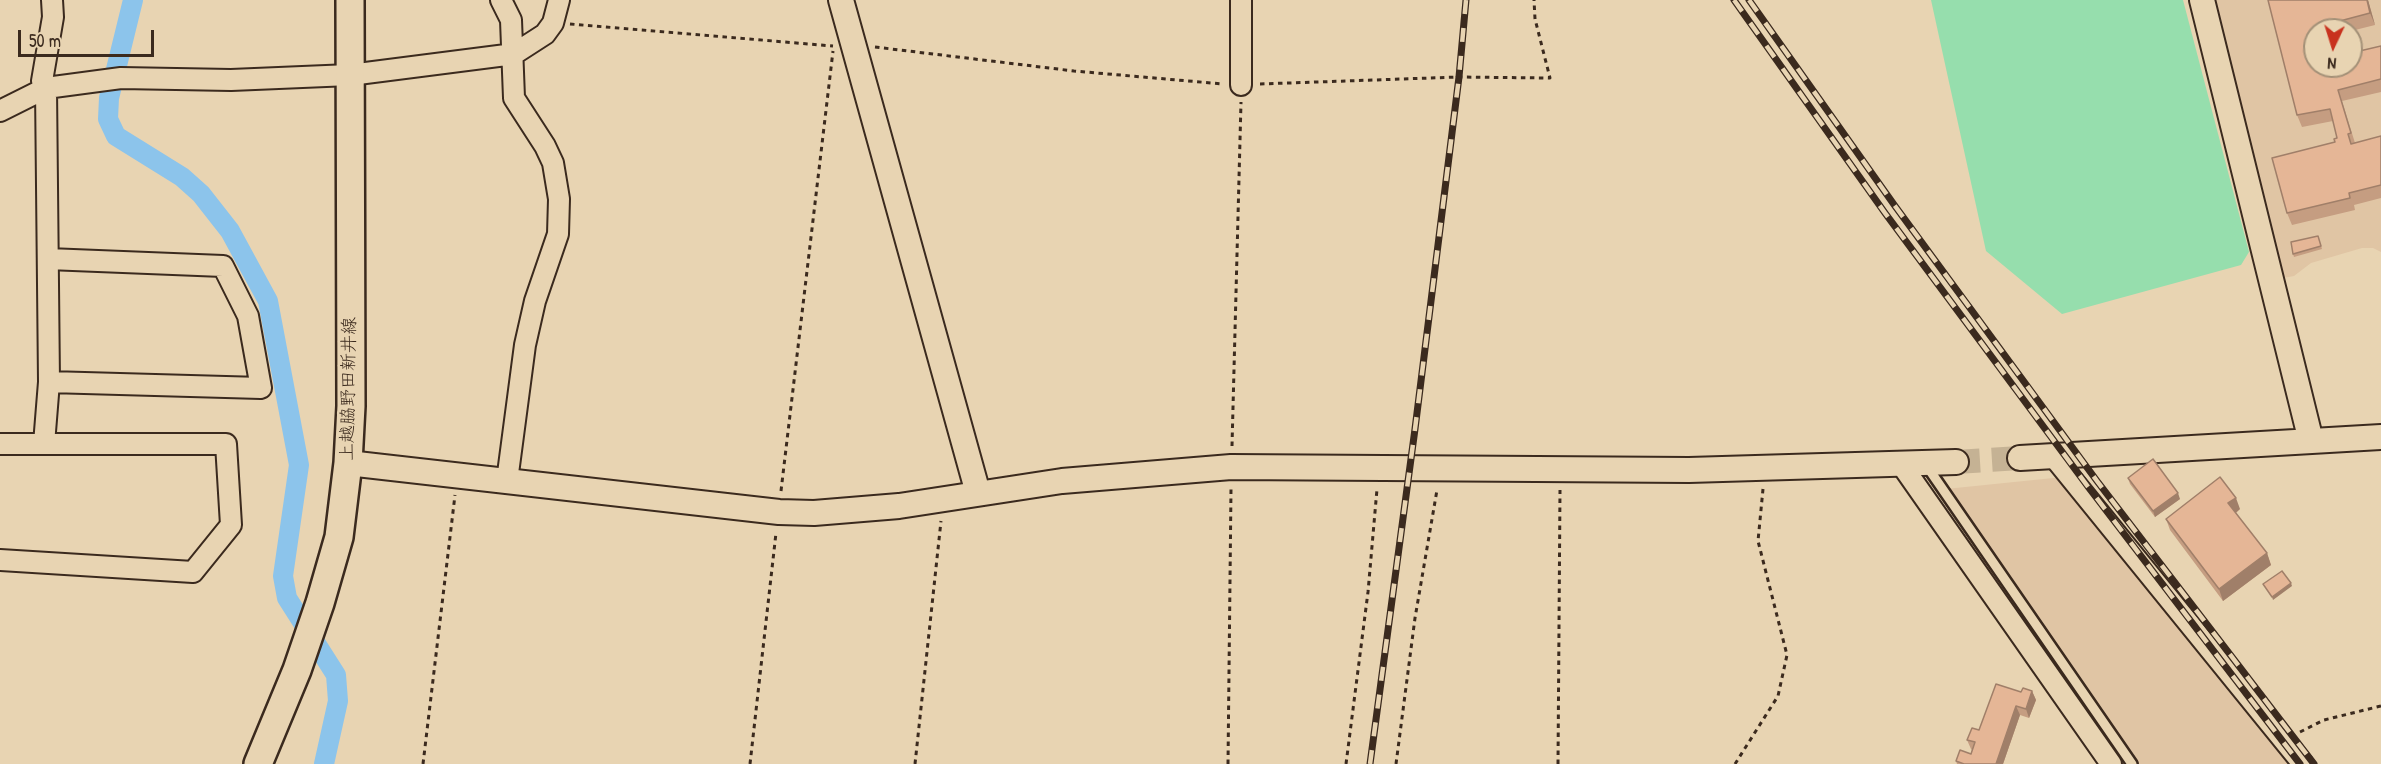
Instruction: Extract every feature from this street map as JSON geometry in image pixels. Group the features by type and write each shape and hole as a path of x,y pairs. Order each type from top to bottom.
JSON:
{"main road":[{"name":"上越脇野田新井線","path":"258,764 297,670 320,603 339,537 348,463 351,406 350,0"}],"street":[{"path":"44,444 49,382 46,88 42,81 53,17 52,0"},
{"path":"501,0 511,20 514,98 545,146 553,163 559,199 558,234 535,301 525,345 507,481"},
{"path":"0,111 46,88 121,78 231,80 350,75 514,54 531,45 553,23 559,0"},
{"path":"842,0 843,45 978,493"},
{"path":"1241,0 1241,85"},
{"path":"2202,0 2311,441"},
{"path":"48,259 223,266 248,316 261,388 49,382"},
{"path":"2020,458 2381,437"},
{"path":"0,444 226,444 231,525 193,572 0,560"},
{"path":"2053,456 2303,764"},
{"path":"348,463 779,512 857,511 1062,481 1232,467 1378,466 1712,470 1956,462"},
{"path":"1901,464 2111,764"}],"lane":[{"path":"1925,463 2132,764"}],"path":[{"path":"553,23 843,45 1074,71 1241,85 1459,77 1550,78 1535,19 1534,0"},
{"path":"750,764 779,512 843,45"},
{"path":"1228,764 1241,85"},
{"path":"1346,764 1368,592 1378,466"},
{"path":"1396,764 1415,618 1441,468"},
{"path":"1558,764 1560,469"},
{"path":"423,764 457,475"},
{"path":"1735,764 1778,696 1786,655 1758,541 1763,487"},
{"path":"915,764 944,499"},
{"path":"2284,740 2324,720 2381,706"}],"shaded area":[{"path":"2215,0 2381,0 2381,252 2373,248 2362,248 2311,263 2294,276 2283,278"},
{"path":"2063,477 2292,764 2120,764 1936,490"}],"green space":[{"path":"1931,0 2183,0 2249,252 2241,265 2062,314 1986,251"}],"building":[{"path":"2268,0 2367,0 2370,13 2351,18 2303,18 2303,78 2363,78 2363,50 2381,46 2381,79 2338,90 2351,133 2348,134 2351,144 2381,136 2381,185 2349,193 2350,198 2287,213 2272,158 2335,142 2334,139 2337,138 2330,109 2297,115"},
{"path":"2318,236 2321,246 2293,254 2291,242"},
{"path":"2153,459 2178,493 2153,511 2128,478"},
{"path":"2220,477 2236,498 2228,503 2267,553 2219,589 2166,519"},
{"path":"2282,571 2291,583 2272,597 2263,584"},
{"path":"1996,684 2021,692 2023,688 2032,691 2026,709 2016,706 1996,764 1964,764 1956,761 1960,750 1971,754 1975,742 1967,740 1972,728 1979,730"}],"waterway":[{"path":"133,0 109,98 108,119 116,136 182,177 201,194 230,231 268,301 299,465 283,576 287,598 336,675 338,701 324,764"}],"tunnel":[{"path":"1956,462 2020,458"}],"railway":[{"path":"1370,764 1415,429 1459,77 1466,0"},
{"path":"1734,0 1885,213 2089,488 2300,764"},
{"path":"1749,0 1895,206 2097,481 2314,764"}]}
